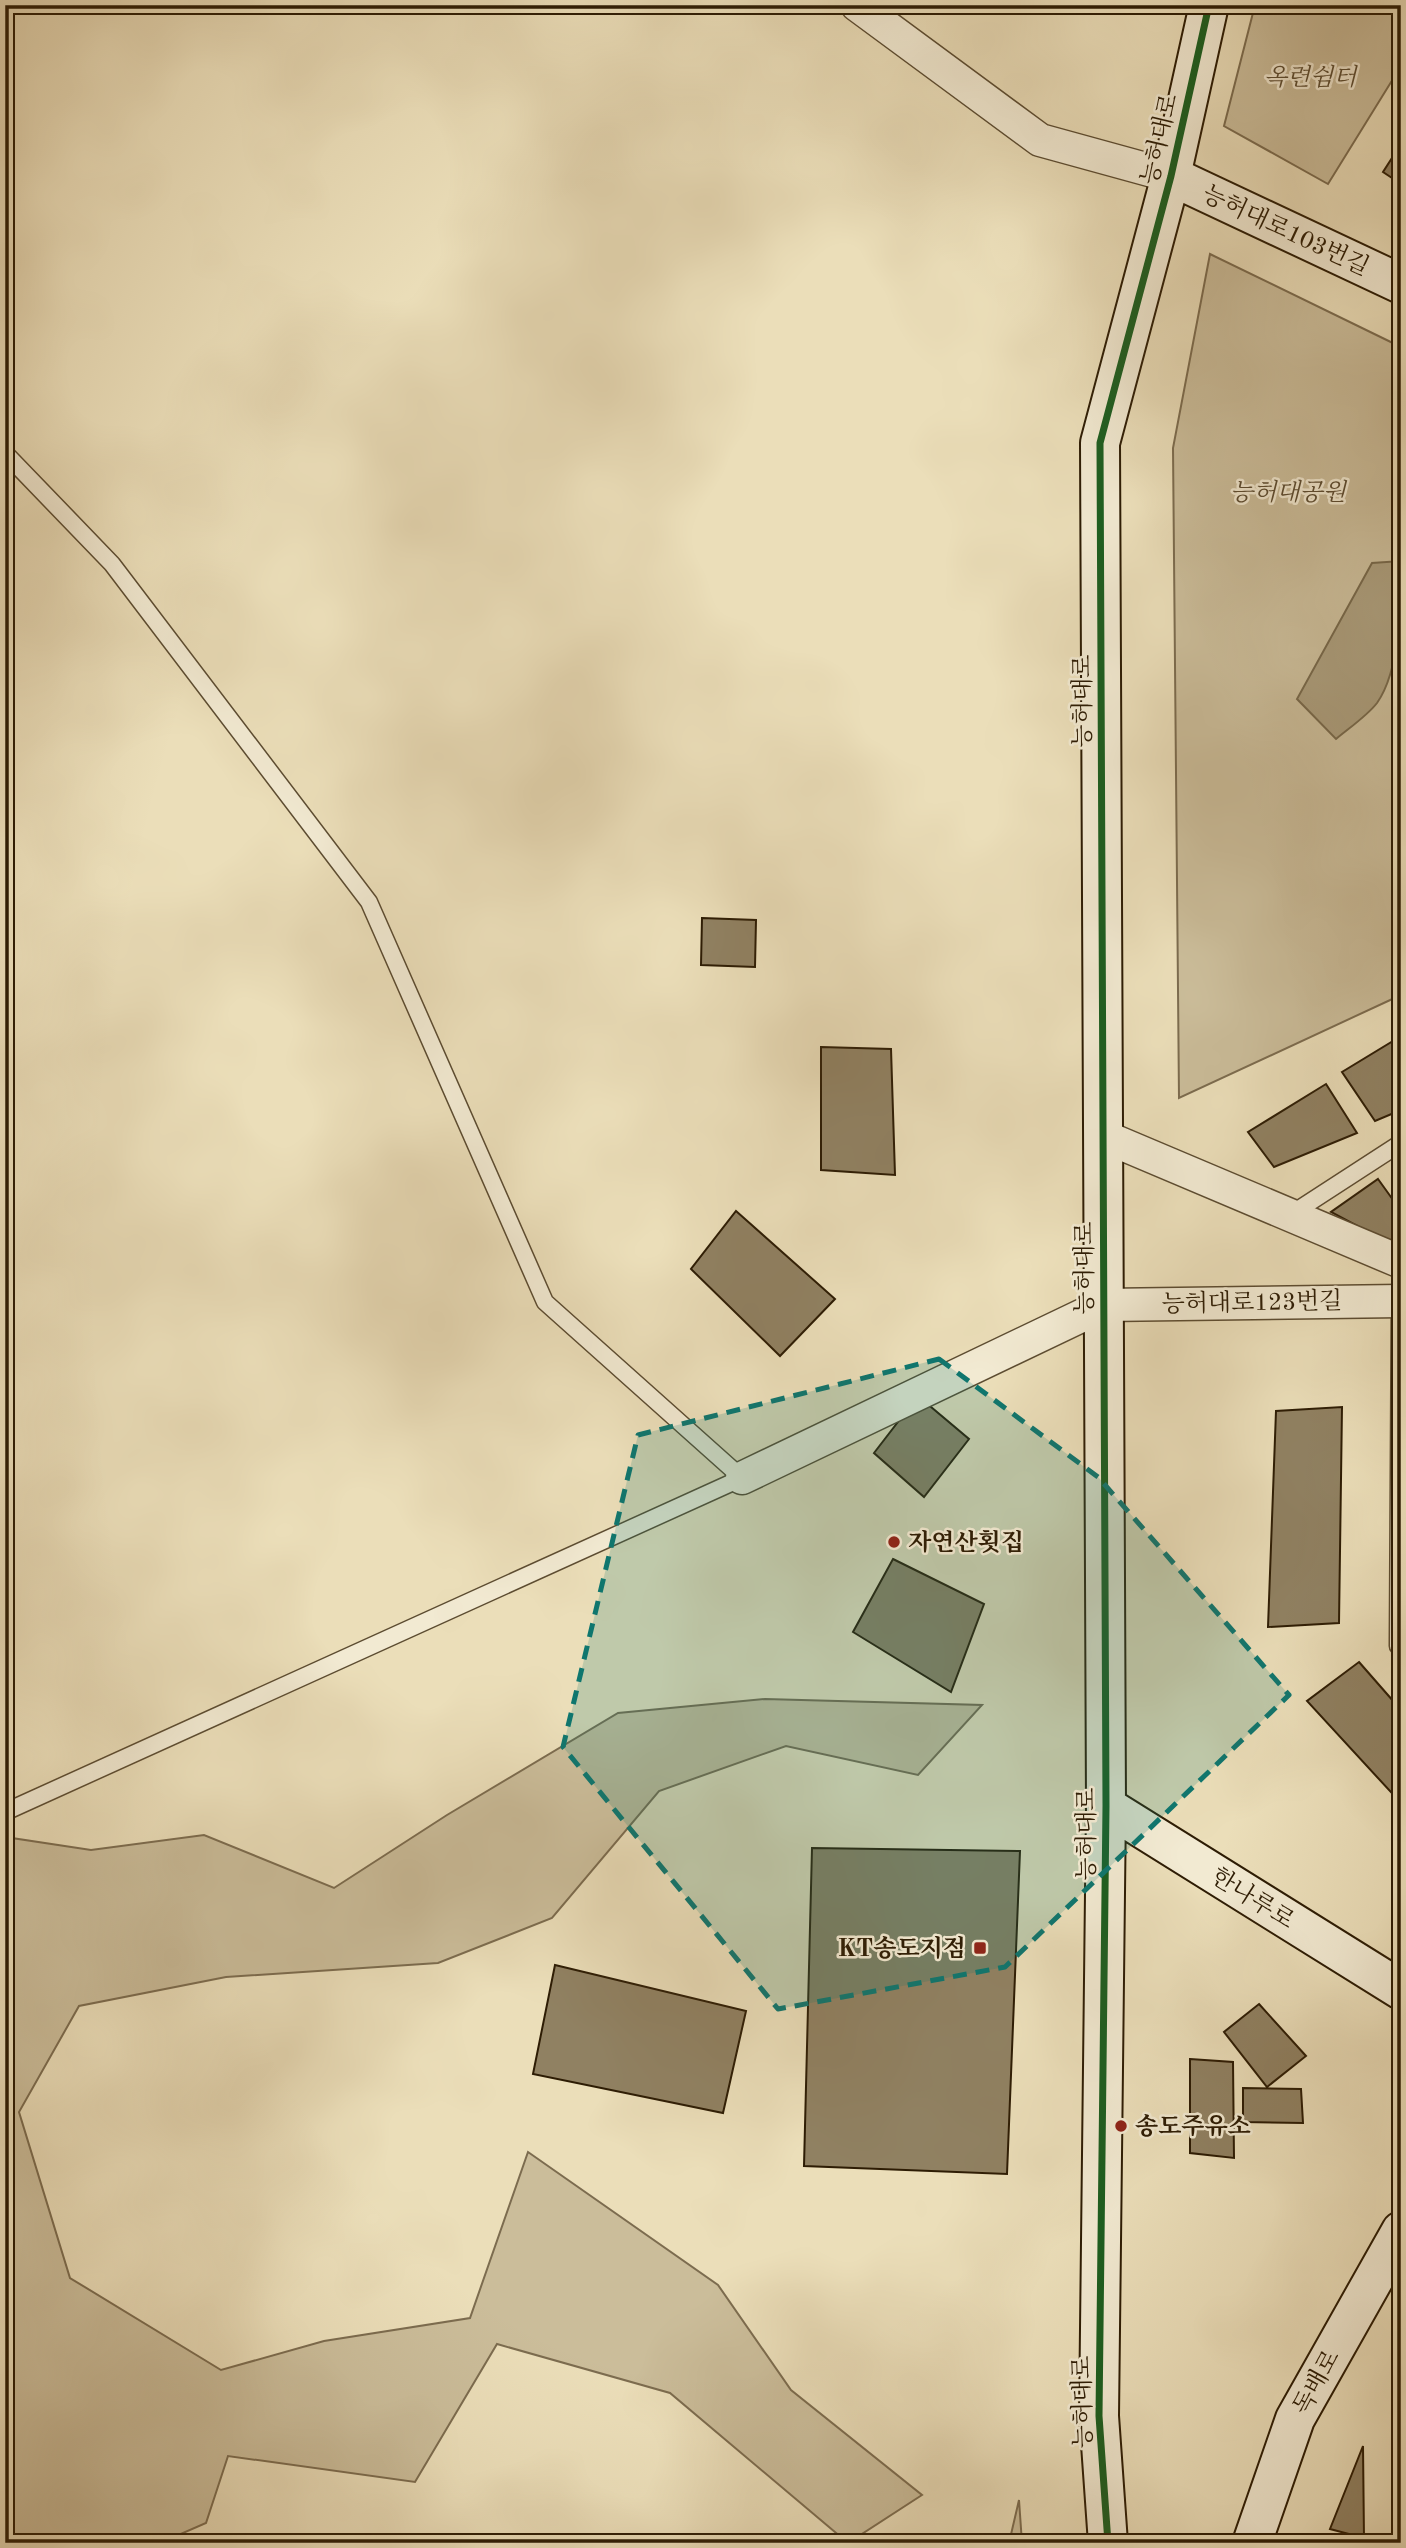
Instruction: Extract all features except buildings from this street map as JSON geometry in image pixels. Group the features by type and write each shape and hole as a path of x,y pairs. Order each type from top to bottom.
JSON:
{"street":[{"path":"857,5 1040,139 1171,176"},
{"name":"능허대로","path":"1108,2543 1099,2416 1106,1806 1100,443 1171,176 1209,5"},
{"name":"능허대로103번길","path":"1171,176 1401,284"},
{"path":"1103,1136 1401,1262"},
{"name":"능허대로123번길","path":"1104,1305 1400,1301"},
{"path":"742,1478 1104,1305"},
{"name":"한나루로","path":"1106,1806 1401,1990"},
{"name":"독배로","path":"1252,2543 1295,2419 1401,2231"}],"lane":[{"path":"5,453 111,564 369,902 545,1302 742,1478 5,1812"},
{"path":"1290,1215 1401,1143"},
{"path":"1400,1301 1400,1647"}],"highlighted area":[{"path":"939,1359 1098,1477 1289,1695 1005,1967 778,2009 563,1747 638,1435"}],"green space":[{"name":"옥련쉼터","path":"1255,5 1401,5 1401,66 1328,184 1224,126"},
{"name":"능허대공원","path":"1210,254 1401,347 1401,995 1179,1098 1173,448"},
{"path":"765,1699 982,1705 918,1775 786,1746 659,1791 552,1918 438,1963 226,1977 79,2006 19,2112 70,2278 221,2370 324,2341 470,2318 528,2152 718,2285 791,2390 922,2495 848,2543 670,2393 497,2344 415,2482 228,2456 206,2523 160,2543 19,2543 5,2533 5,1837 91,1850 204,1835 334,1888 447,1815 618,1713"},
{"path":"1019,2500 1022,2543 1009,2543"}],"shaded area":[{"path":"1401,561 1398,634 1385,689 1373,708 1336,739 1297,699 1372,563"}],"cycle path":[{"path":"1108,2543 1099,2416 1106,1806 1100,443 1171,176 1209,5"}],"place":[{"name":"자연산횟집","path":"894,1542"},
{"name":"KT송도지점","path":"980,1948"},
{"name":"송도주유소","path":"1121,2126"}]}
